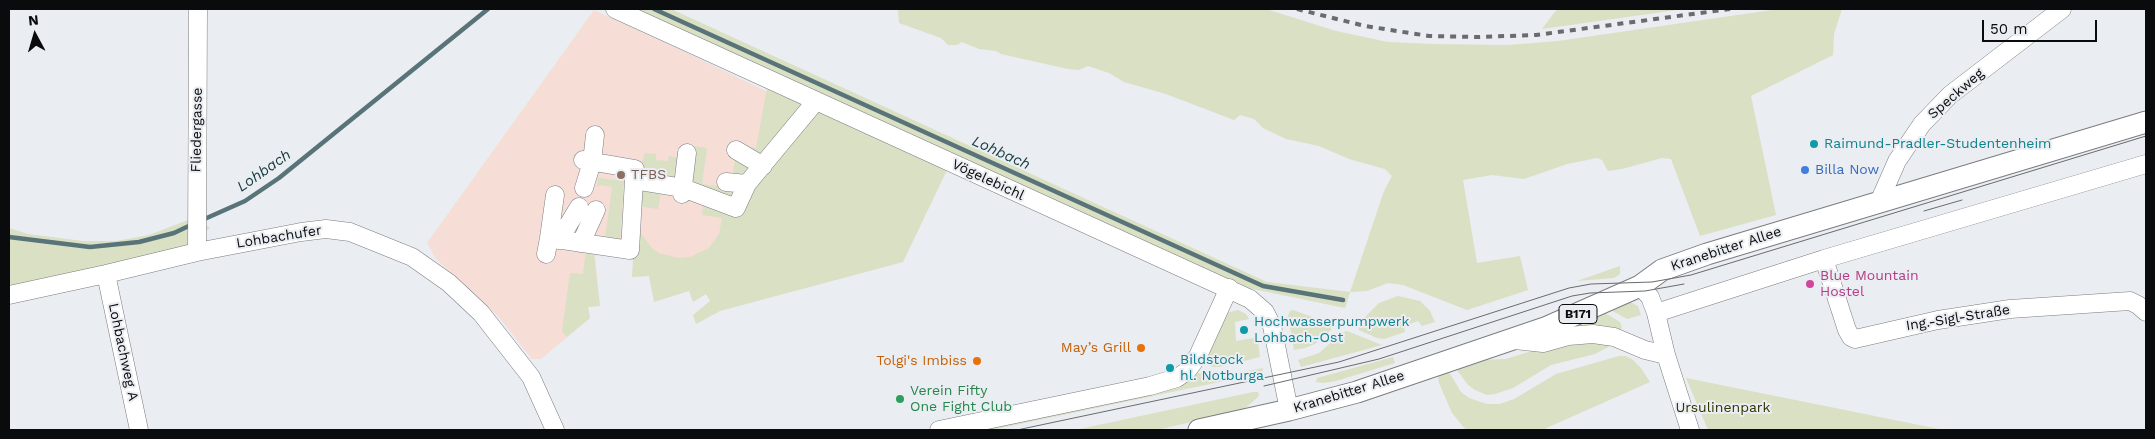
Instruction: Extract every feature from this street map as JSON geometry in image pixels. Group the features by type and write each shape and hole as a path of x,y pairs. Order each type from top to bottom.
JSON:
{"main road":[{"name":"Kranebitter Allee","path":"1199,430 1289,410 1357,392 1515,340 1640,286 1662,270 1707,254 2146,122"}],"street":[{"name":"Fliedergasse","path":"197,244 198,9"},
{"name":"Vögelebichl","path":"615,9 1057,212 1229,288 1255,302 1269,318 1274,331 1289,410"},
{"name":"Speckweg","path":"1879,202 1896,161 1922,124 1950,95 2062,9"},
{"path":"634,180 680,186 736,208 747,184 816,101"},
{"path":"584,188 587,161 595,135"},
{"path":"736,150 763,166"},
{"path":"680,186 687,153"},
{"path":"551,244 581,243 630,250 635,169 587,161"},
{"path":"1656,313 1824,259 2146,164"},
{"path":"726,182 747,184"},
{"path":"551,244 555,195"},
{"path":"551,244 588,209 581,243"},
{"name":"Lohbachufer","path":"9,295 106,274 197,244 326,229 350,232 412,257 449,283 481,313 531,378 555,430"},
{"name":"Ing.-Sigl-Straße","path":"1824,259 1847,330 1851,337 1855,339 1938,320 2010,309 2130,301 2138,304 2146,312"},
{"name":"Lohbachweg A","path":"106,274 139,430"},
{"path":"1640,286 1650,297 1656,313 1666,355 1690,430"},
{"path":"939,430 1150,386 1177,378 1187,371 1198,356 1229,288"},
{"path":"1515,340 1543,343 1568,336 1593,334 1614,337 1644,350 1666,355"}],"shaded area":[{"name":"TFBS","path":"594,10 815,115 706,256 680,260 636,248 595,256 600,306 588,307 590,318 541,359 532,359 498,316 436,259 427,243"}],"green space":[{"path":"636,9 671,9 1267,282 1350,292 1345,308 1243,287"},
{"path":"898,9 1266,9 1336,31 1388,42 1508,45 1558,41 1779,9 1842,9 1834,34 1833,55 1751,96 1776,215 1700,236 1671,159 1662,158 1608,171 1602,160 1597,158 1567,164 1524,179 1492,175 1463,180 1477,263 1520,256 1528,290 1467,310 1403,285 1388,283 1367,291 1350,292 1384,191 1392,176 1385,169 1349,159 1319,146 1286,139 1263,128 1254,119 1240,115 1234,120 1166,94 1124,82 1109,73 1088,66 1079,70 1068,69 1001,54 996,51 979,49 962,42 957,45 948,45 941,38 899,23"},
{"path":"1557,9 1684,9 1542,29"},
{"path":"767,88 947,170 903,262 720,311 696,324 693,315 710,301 706,294 693,302 689,291 654,302 649,276 632,277 638,181 645,153 656,154 656,160 668,161 669,156 681,158 693,153 695,146 707,148 702,184 725,187 732,178 737,146 756,148","holes":["661,192 704,198 702,215 722,218 719,234 709,248 690,257 678,258 659,253 652,248 640,233 638,206 658,209"]},
{"path":"598,178 624,181 620,240 605,238 612,187 600,185 597,187"},
{"path":"196,217 210,228 197,236 197,252 9,295 9,228 28,234 83,241 117,241 149,235"},
{"path":"586,250 591,251 594,256 600,306 588,307 590,318 567,337 562,331 570,273 583,274"},
{"path":"1620,266 1620,274 1614,278 1577,281"},
{"path":"1398,296 1420,301 1430,311 1435,322 1422,326 1418,321 1404,326 1405,332 1384,339 1359,330 1358,324 1379,303"},
{"path":"1628,301 1638,306 1641,315 1627,319 1611,310 1622,302"},
{"path":"1238,310 1246,314 1249,319 1235,322 1236,341 1254,338 1255,342 1258,342 1260,357 1219,367 1213,367 1204,363 1226,313"},
{"path":"1293,310 1326,322 1331,326 1331,330 1315,344 1294,350 1288,316 1290,311"},
{"path":"1605,313 1620,322 1622,327 1620,333 1583,327 1585,324"},
{"path":"1347,331 1382,345 1301,367 1298,360 1319,353 1342,333"},
{"path":"1580,339 1612,345 1595,354 1551,365 1513,388 1495,394 1487,395 1475,390 1468,385 1457,370 1481,362 1481,360 1506,359 1551,345"},
{"path":"1619,356 1626,356 1633,360 1650,382 1542,430 1466,430 1452,413 1439,383 1438,376 1449,372 1461,392 1469,398 1487,404 1500,404 1514,399 1556,374"},
{"path":"1393,357 1395,363 1336,381 1316,382 1317,378"},
{"path":"1263,368 1262,375 1234,379 991,430 965,430 1187,381 1198,373 1218,377"},
{"name":"Ursulinenpark","path":"1686,378 1944,430 1708,430"},
{"path":"1258,392 1259,396 1243,410 1157,430 1075,430"}],"waterway":[{"name":"Lohbach","path":"200,221 245,201 279,178 488,9"},
{"name":"Lohbach","path":"654,9 1263,286 1343,300"},
{"name":"Lohbach","path":"9,237 90,247 139,242 174,233 193,224"}],"tram line":[{"path":"1017,430 1339,362 1569,288 1591,284 1652,282 1691,275 2146,136"},
{"path":"1924,211 1962,200"},
{"path":"1264,386 1379,359 1572,296 1590,293 1645,291 1684,284"}],"railway":[{"path":"1297,9 1365,26 1429,36 1478,37 1536,35 1730,9"}],"place":[{"name":"Raimund-Pradler-Studentenheim","path":"1814,144"},
{"name":"Billa Now","path":"1805,170"},
{"name":"TFBS","path":"621,175"},
{"name":"Blue Mountain Hostel","path":"1810,284"},
{"name":"Hochwasserpumpwerk Lohbach-Ost","path":"1244,330"},
{"name":"May’s Grill","path":"1141,348"},
{"name":"Tolgi's Imbiss","path":"977,361"},
{"name":"Bildstock hl. Notburga","path":"1170,368"},
{"name":"Verein Fifty One Fight Club","path":"900,399"}]}
